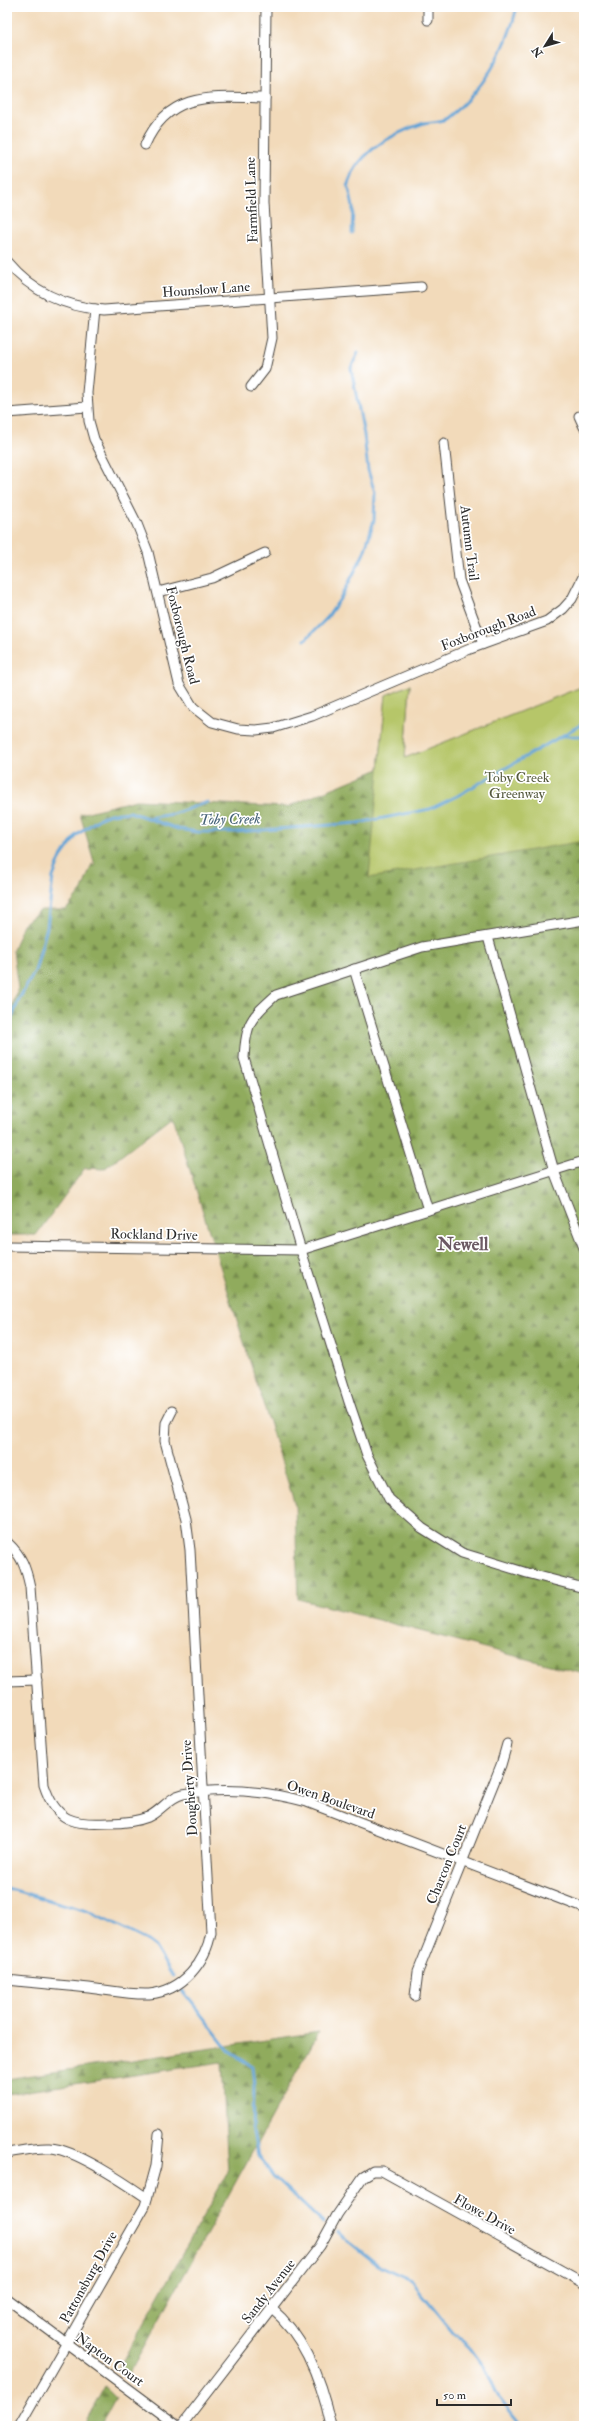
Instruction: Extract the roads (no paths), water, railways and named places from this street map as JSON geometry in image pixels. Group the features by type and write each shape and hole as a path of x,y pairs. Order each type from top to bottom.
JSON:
{"street":[{"name":"Farmfield Lane","path":"251,387 265,369 272,346 264,202 266,7"},
{"path":"428,7 428,20"},
{"path":"145,145 162,118 182,104 211,97 265,98"},
{"name":"Hounslow Lane","path":"7,262 27,282 41,292 75,305 95,309 270,299 421,287"},
{"name":"Foxborough Road","path":"95,309 87,407 97,447 124,496 148,552 179,684 184,696 203,716 212,722 238,728 273,728 300,720 483,644 553,618 572,599 584,575"},
{"path":"7,413 87,407"},
{"path":"579,416 584,427"},
{"name":"Autumn Trail","path":"444,443 459,580 483,644"},
{"path":"158,592 212,578 265,553"},
{"path":"584,920 422,947 276,995 259,1010 246,1030 244,1058 301,1250 367,1455 389,1499 422,1528 462,1553 584,1588"},
{"path":"488,937 554,1170 584,1248"},
{"path":"354,969 428,1210"},
{"name":"Rockland Drive","path":"7,1246 301,1250 584,1161"},
{"name":"Dougherty Drive","path":"7,1980 149,1994 170,1988 188,1976 204,1956 211,1932 190,1550 186,1519 165,1441 165,1428 172,1411"},
{"name":"Owen Boulevard","path":"8,1543 17,1551 26,1567 30,1587 44,1785 53,1807 65,1818 83,1824 128,1822 154,1814 176,1797 204,1793 253,1792 284,1796 307,1802 584,1908"},
{"path":"7,1682 37,1680"},
{"name":"Charcon Court","path":"415,1996 418,1972 501,1765 507,1744"},
{"name":"Pattonsburg Drive","path":"19,2426 145,2206 156,2166 159,2134"},
{"path":"7,2153 50,2148 65,2151 88,2162 147,2198"},
{"name":"Flowe Drive","path":"373,2171 382,2172 584,2284"},
{"name":"Sandy Avenue","path":"181,2426 320,2246 350,2193 363,2177 373,2171"},
{"name":"Napton Court","path":"7,2300 66,2345 178,2426"},
{"path":"272,2309 288,2325 307,2355 318,2381 331,2426"}],"waterway":[{"path":"352,233 353,207 348,184 353,172 360,162 378,145 389,138 424,123 445,120 460,107 483,82 500,54 507,39 517,7"},
{"path":"305,640 327,618 342,596 364,553 374,520 375,493 368,470 364,435 351,368 358,353"},
{"name":"Toby Creek","path":"7,1031 19,999 35,971 47,927 53,877 61,857 77,835 100,818 110,814 130,812 178,829 198,832 235,832 358,823 430,809 457,796 584,723"},
{"name":"Toby Creek","path":"562,736 584,736"},
{"path":"148,818 173,814 208,802"},
{"name":"Toby Creek","path":"7,1069 11,1108 7,1136"},
{"path":"7,1888 87,1911 146,1940 155,1947 173,1977"},
{"path":"182,1990 231,2053 252,2066 254,2086 253,2132 258,2156 274,2177 323,2223"},
{"path":"337,2232 378,2265 411,2280 454,2333 470,2348 485,2368 499,2398 521,2426"}],"district":[{"name":"Newell","path":"463,1244"}],"park label":[{"name":"Toby Creek Greenway","path":"517,786"}]}
